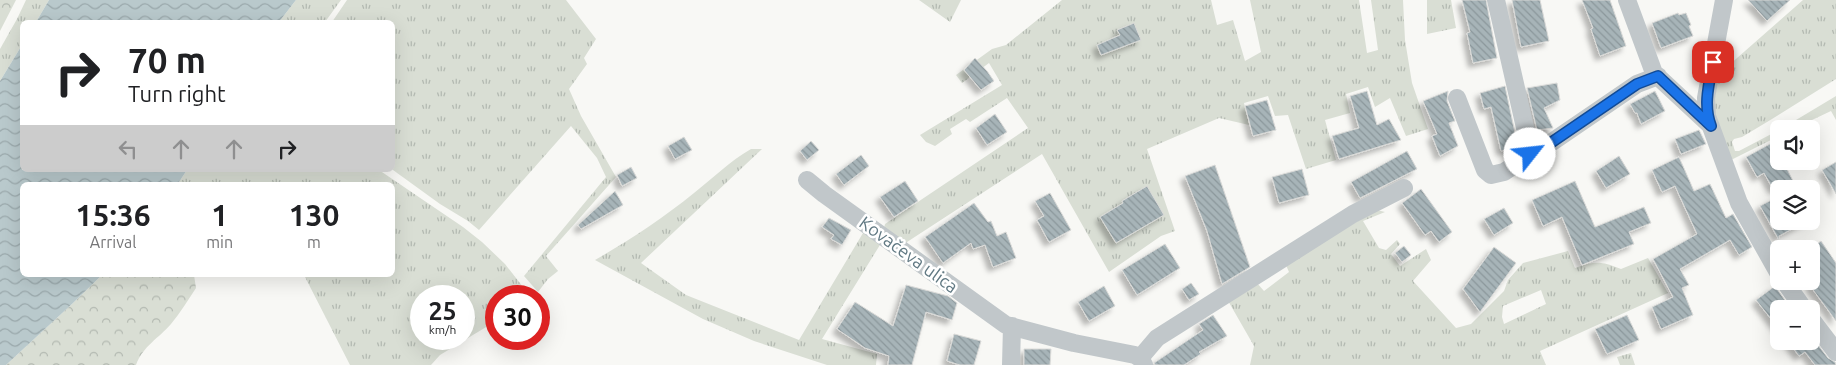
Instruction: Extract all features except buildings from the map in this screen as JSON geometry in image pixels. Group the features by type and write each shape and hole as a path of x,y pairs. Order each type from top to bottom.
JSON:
{"street":[{"path":"1496,0 1530,154"},
{"path":"1628,0 1654,73 1711,126"},
{"path":"1724,0 1706,98 1707,116 1739,203 1770,258"},
{"path":"1457,98 1485,170 1491,175 1504,172 1637,84 1658,76"},
{"name":"Kovačeva ulica","path":"808,180 824,194 1006,325 1074,343 1135,355 1142,361"},
{"path":"1142,361 1157,338 1354,214 1404,188"},
{"path":"1011,365 1012,326"},
{"path":"1820,331 1836,352"}],"green space":[{"path":"0,0 16,0 0,31"},
{"path":"26,0 49,0 37,20 20,20 20,48 0,81 0,49"},
{"path":"296,0 341,0 326,20 281,20"},
{"path":"347,0 566,0 596,39 584,58 587,64 569,89 581,116 616,177 546,256 558,271 543,285 532,285 524,276 606,177 597,158 571,126 479,230 440,204 395,171 395,20 333,20"},
{"path":"919,0 961,0 950,22"},
{"path":"1062,0 1211,0 1217,25 1233,20 1245,61 1261,52 1250,0 1359,0 1367,53 1378,50 1371,0 1403,0 1405,40 1412,83 1428,129 1406,136 1390,98 1375,107 1368,87 1346,94 1350,113 1325,120 1336,160 1306,169 1288,115 1275,116 1268,96 1244,103 1249,125 1219,118 1147,149 1175,231 1161,236 1109,272 1042,154 904,244 884,228 885,224 1028,128 1007,98 970,122 966,119 950,129 952,134 935,146 926,142 920,135 1002,85 989,63 962,83 956,75 992,49 1006,45"},
{"path":"1427,0 1451,0 1456,28 1427,34"},
{"path":"1803,0 1836,0 1836,79 1742,137 1734,139 1732,142 1735,151 1739,151 1770,135 1770,140 1729,161 1716,129 1714,101 1720,73"},
{"path":"1836,96 1836,120 1831,111 1812,120 1796,120"},
{"path":"751,149 762,149 641,263 686,295 799,340 866,228 883,240 822,339 877,354 876,365 827,365 754,341 703,319 595,260 658,220"},
{"path":"186,172 382,172 463,227 505,264 521,285 485,285 485,328 475,334 475,285 410,285 410,350 448,350 440,355 431,365 350,365 305,277 395,277 395,182 179,182"},
{"path":"1377,210 1385,212 1363,221 1379,248 1386,250 1397,240 1400,244 1391,254 1400,266 1426,249 1431,260 1413,281 1456,328 1471,324 1504,291 1508,280 1523,263 1568,251 1575,268 1598,263 1608,264 1621,269 1648,258 1668,293 1540,351 1546,365 1250,365 1254,346 1227,299 1257,283 1264,291 1289,272 1285,263","holes":["1541,290 1546,304 1504,324 1502,317 1503,306"]},
{"path":"100,277 194,277 196,288 174,320 147,347 136,365 6,365"},
{"path":"1631,353 1635,365 1620,365 1617,357"}],"water":[{"path":"49,0 296,0 281,20 37,20"},
{"path":"20,48 20,172 186,172 179,182 20,182 20,277 100,277 6,365 0,365 0,81"}],"route":[{"path":"1530,154 1552,142 1637,84 1658,76 1711,126 1707,116 1706,98 1713,62"}]}
